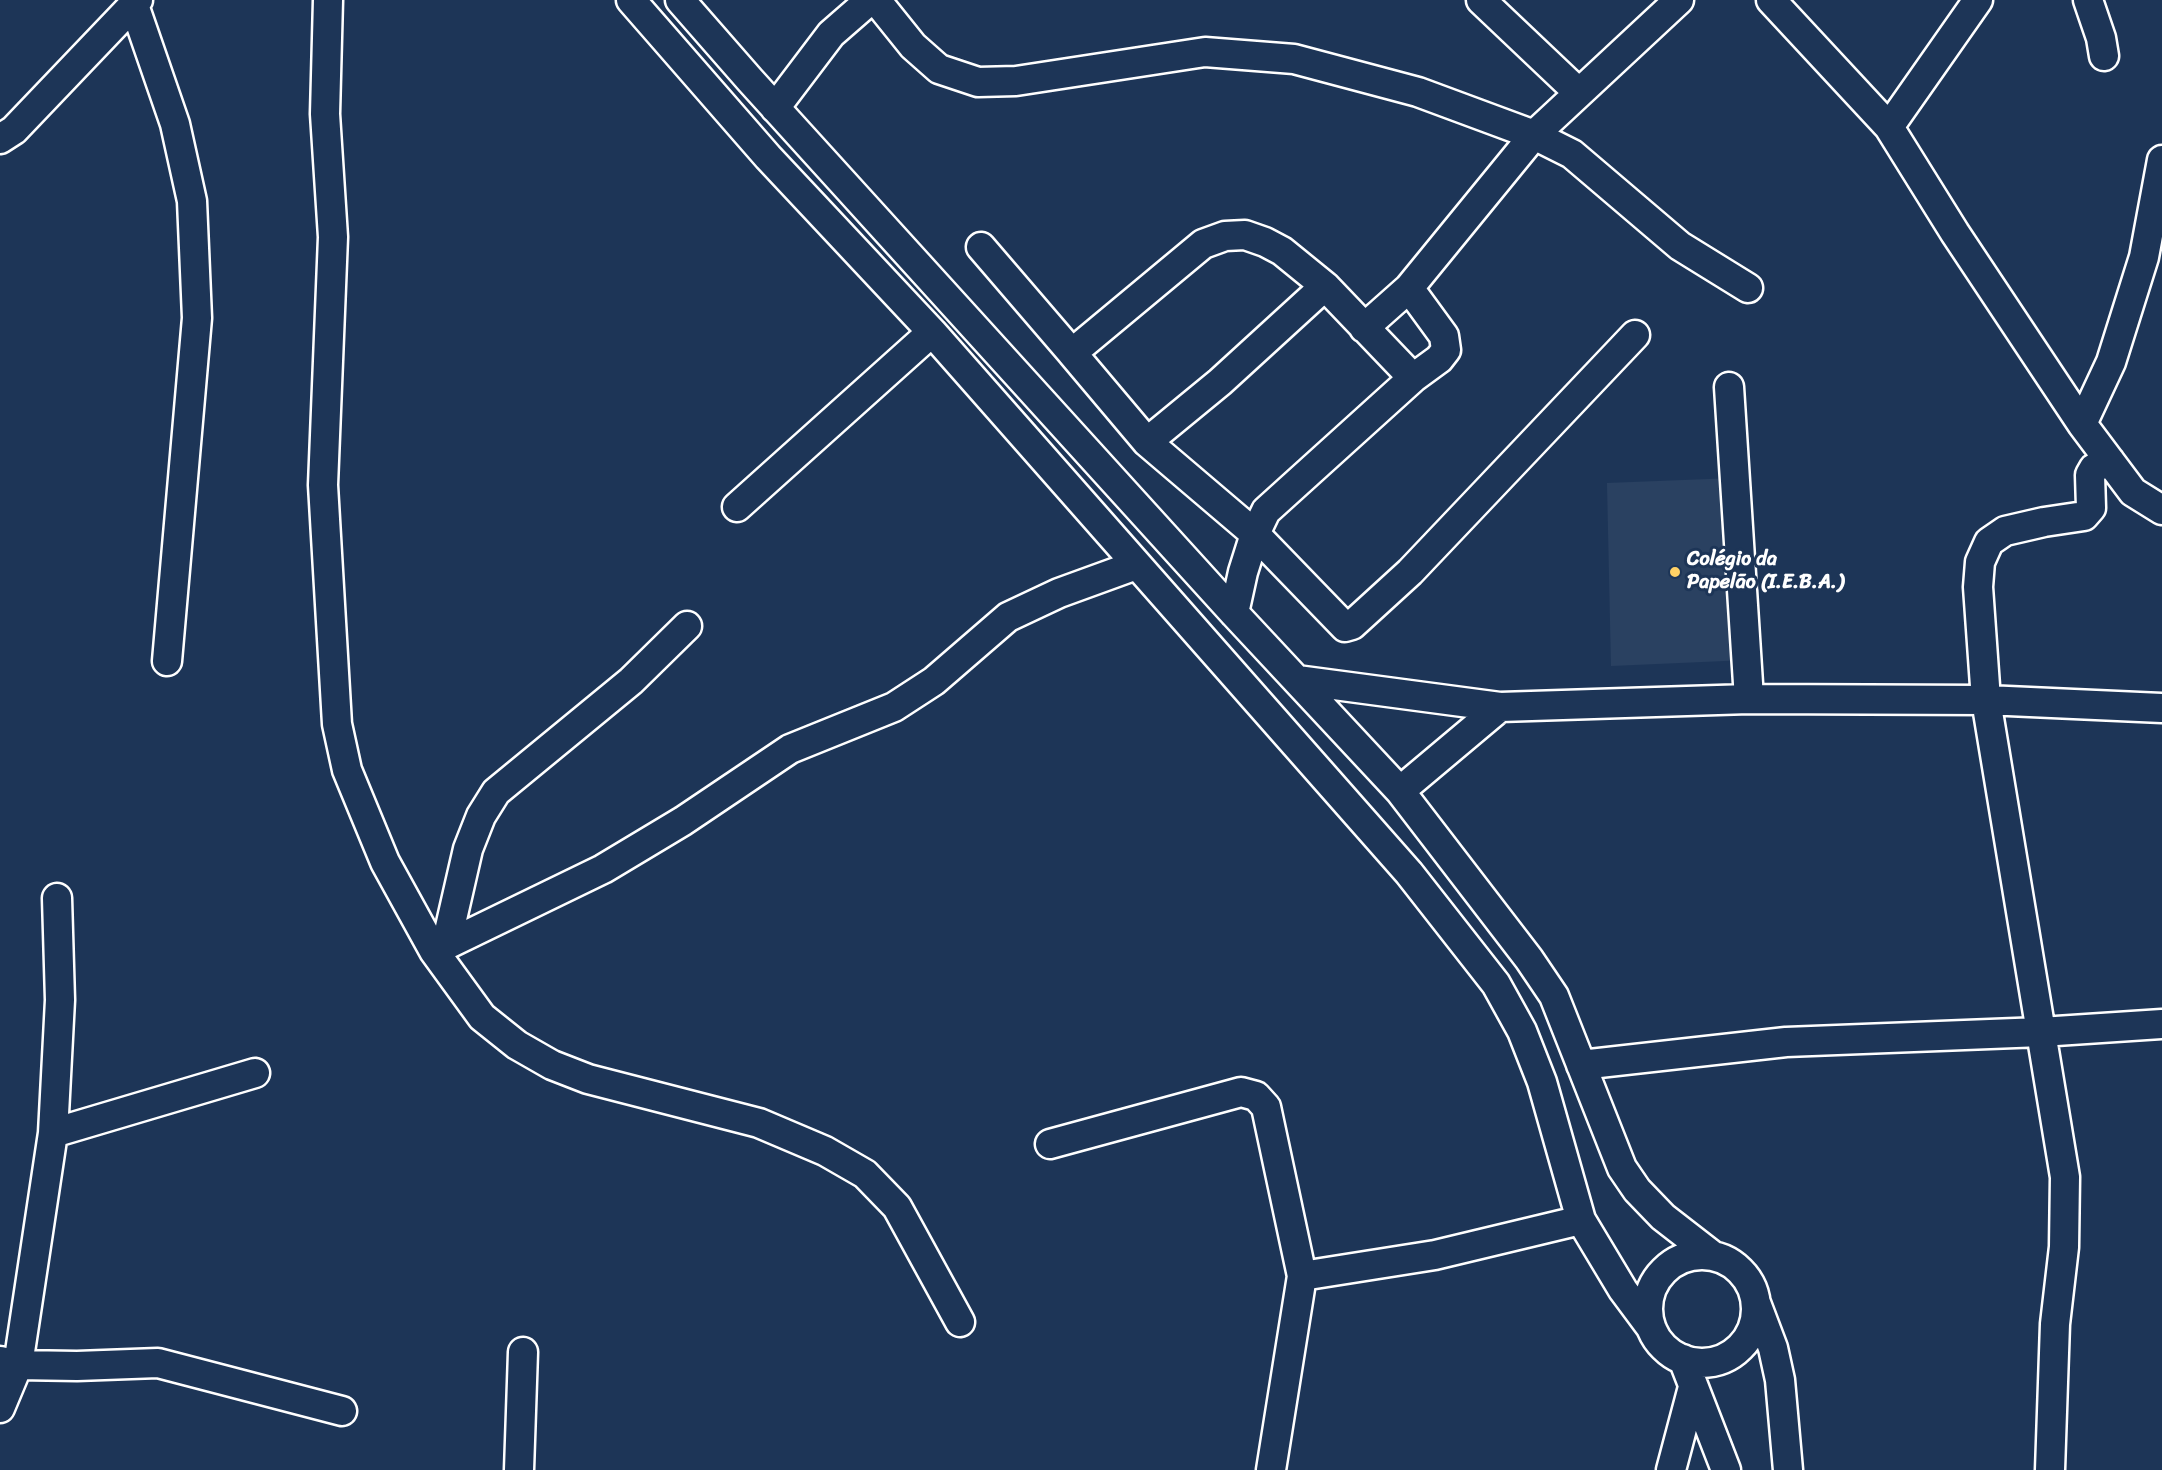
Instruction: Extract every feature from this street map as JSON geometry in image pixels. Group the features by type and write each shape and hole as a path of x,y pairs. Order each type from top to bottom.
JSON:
{"street":[{"path":"328,0 325,114 333,237 323,485 337,724 347,770 385,862 482,1017 517,1044 552,1065 588,1079 759,1123 825,1151 865,1174 897,1207 960,1322"},
{"path":"632,0 768,157 932,332 1409,873 1496,984 1522,1031 1542,1082 1581,1220 1623,1290 1664,1347 1683,1359 1693,1362 1715,1361 1735,1352 1749,1335 1756,1314 1756,1303"},
{"path":"680,0 775,108 1234,613 1400,791 1529,959 1554,996 1622,1168 1637,1190 1663,1217 1712,1256"},
{"path":"775,108 831,34 870,0"},
{"path":"876,0 913,46 939,69 978,82 1016,81 1204,52 1294,60 1418,92 1534,135 1572,154 1680,246 1748,288"},
{"path":"1481,0 1579,93"},
{"path":"1364,328 1409,288 1534,135 1679,0"},
{"path":"1771,0 1889,127 1955,233 2082,424 2133,492 2162,510"},
{"path":"1889,127 1978,0"},
{"path":"2088,0 2102,39 2104,56"},
{"path":"0,139 14,130 136,3 175,124 192,201 197,318 167,661"},
{"path":"2082,424 2111,362 2144,257 2162,160"},
{"path":"1072,352 1203,244 1225,236 1245,235 1282,250 1325,286 1413,378"},
{"path":"981,247 1147,442 1256,534 1343,626 1348,627 1410,572 1635,335"},
{"path":"1147,442 1220,382 1325,286"},
{"path":"1234,613 1244,572 1266,511 1413,378 1439,359 1446,350 1444,336 1409,288"},
{"path":"737,507 932,332"},
{"path":"1729,387 1749,699"},
{"path":"2050,1470 2055,1324 2064,1247 2065,1177 1986,700 1978,587 1980,562 1989,542 2005,531 2084,516 2091,508 2090,475 2094,468 2110,461"},
{"path":"440,948 603,869 683,821 790,749 894,707 934,681 1008,617 1059,593 1136,566"},
{"path":"440,948 468,849 481,816 496,792 631,681 687,626"},
{"path":"1297,680 1500,706 1749,699 1986,700 2162,708"},
{"path":"1400,791 1500,706"},
{"path":"0,1408 53,1133 60,1000 57,898"},
{"path":"1581,1065 1786,1042 2041,1032 2162,1024"},
{"path":"53,1133 255,1073"},
{"path":"1050,1144 1241,1092 1256,1096 1266,1107 1302,1276 1271,1470"},
{"path":"1302,1276 1435,1255 1581,1220"},
{"path":"1652,1329 1648,1315 1648,1300 1652,1287 1670,1264 1697,1255 1712,1256 1728,1262 1742,1272 1751,1286 1773,1348 1780,1380 1788,1470"},
{"path":"519,1470 523,1352"},
{"path":"1683,1359 1726,1470"},
{"path":"9,1363 77,1366 158,1363 342,1411"},
{"path":"1671,1470 1693,1387"}],"shaded area":[{"name":"Colégio da Papelão (I.E.B.A.)","path":"1735,478 1747,660 1611,666 1607,483"}],"place":[{"name":"Colégio da Papelão (I.E.B.A.)","path":"1675,572"}]}
